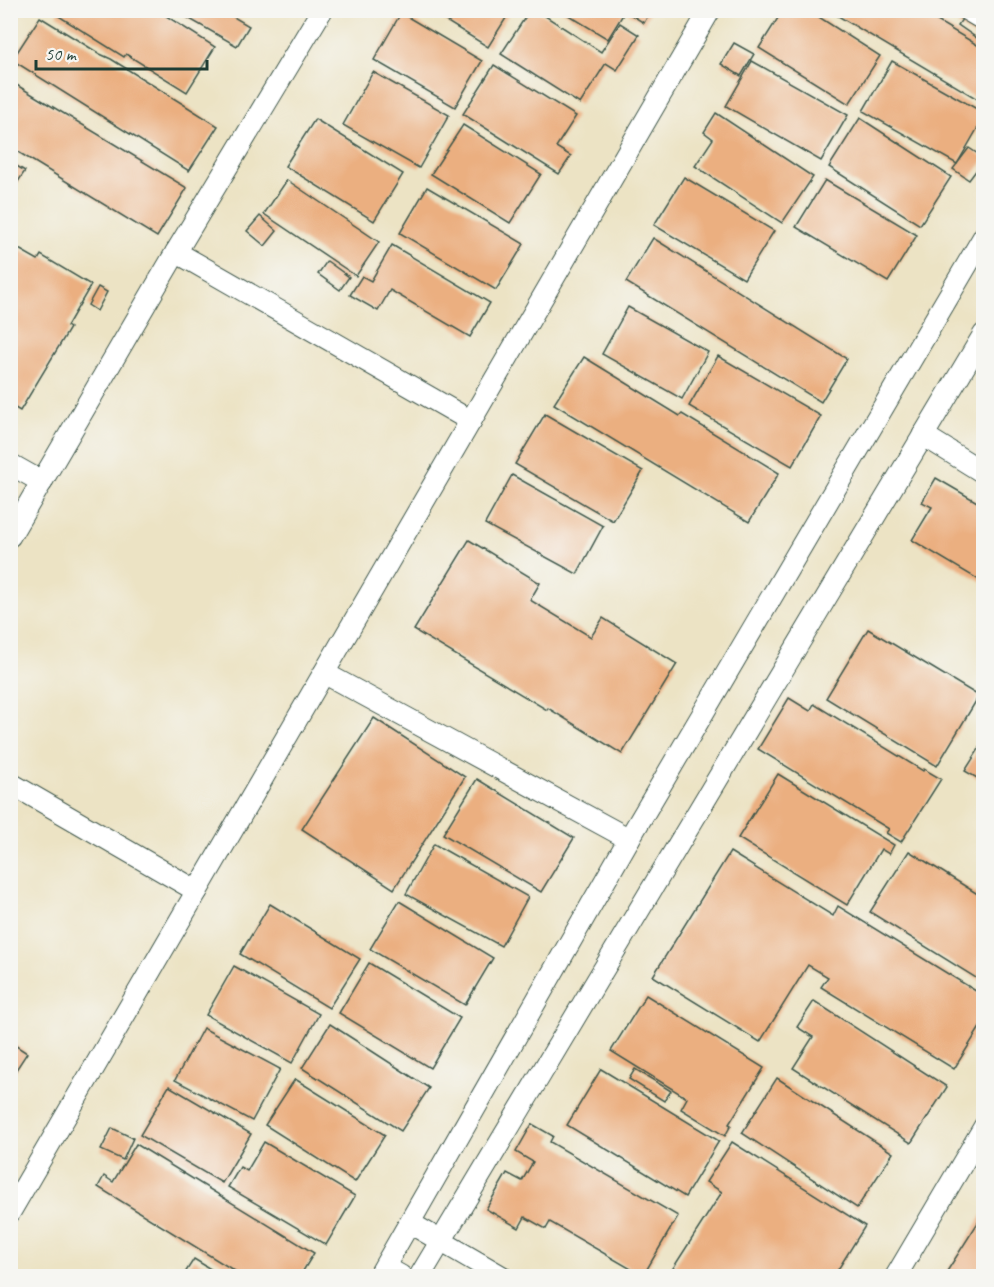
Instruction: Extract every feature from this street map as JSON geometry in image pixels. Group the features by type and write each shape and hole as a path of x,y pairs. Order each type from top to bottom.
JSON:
{"street":[{"path":"10,536 176,252 322,10"},
{"path":"10,1212 710,10"},
{"path":"967,10 984,20"},
{"path":"388,1273 410,1223 629,839 984,236"},
{"path":"176,252 471,421"},
{"path":"420,1276 984,334"},
{"path":"923,435 984,472"},
{"path":"10,464 42,482"},
{"path":"324,673 629,839"},
{"path":"10,783 197,891"},
{"path":"896,1276 984,1127"},
{"path":"410,1223 501,1276"}],"building":[{"path":"60,10 157,10 215,47 187,92 126,54 124,57 57,15"},
{"path":"174,10 222,10 249,26 237,46"},
{"path":"428,10 511,10 488,47"},
{"path":"530,10 536,10 601,52 620,23 639,35 617,70 606,63 580,104 501,54"},
{"path":"560,10 651,10 644,23 625,11 608,39"},
{"path":"783,10 808,10 880,56 849,104 759,48"},
{"path":"828,10 919,10 984,49 984,103"},
{"path":"401,13 482,61 455,107 374,60"},
{"path":"964,16 984,30 984,43 958,25"},
{"path":"40,17 218,126 189,171 12,60"},
{"path":"734,43 754,54 741,76 721,64"},
{"path":"752,61 848,115 821,161 726,106"},
{"path":"892,61 984,113 984,117 957,164 863,111"},
{"path":"494,65 576,116 556,147 571,156 559,174 463,114"},
{"path":"373,72 449,115 419,168 343,125"},
{"path":"10,81 187,188 157,237 10,147"},
{"path":"716,113 813,177 782,223 695,166 713,139 704,132"},
{"path":"860,118 951,177 920,225 829,167"},
{"path":"315,119 403,174 374,221 285,166"},
{"path":"463,125 541,174 510,223 431,174"},
{"path":"969,148 984,160 969,180 953,169"},
{"path":"10,162 25,171 10,194"},
{"path":"684,177 774,231 744,279 654,225"},
{"path":"287,180 379,242 356,276 264,214"},
{"path":"825,180 917,235 888,282 796,227"},
{"path":"427,187 524,244 496,290 400,233"},
{"path":"260,216 277,231 265,246 247,231"},
{"path":"653,238 847,359 821,402 626,282"},
{"path":"10,244 38,260 41,255 91,285 67,326 70,328 20,411 10,405"},
{"path":"392,245 490,303 470,337 390,290 378,311 350,295 362,276 371,281"},
{"path":"327,261 349,277 340,290 318,274"},
{"path":"98,287 107,292 97,311 88,305"},
{"path":"628,307 708,352 682,399 602,354"},
{"path":"718,356 821,416 792,466 689,406"},
{"path":"584,357 779,473 749,522 554,404"},
{"path":"545,414 643,471 613,521 515,464"},
{"path":"512,475 603,526 577,574 485,524"},
{"path":"936,478 984,506 984,583 912,540 932,507 922,502"},
{"path":"469,540 540,583 530,600 591,637 603,618 677,664 622,754 414,630"},
{"path":"868,629 979,696 937,766 826,698"},
{"path":"789,698 810,711 814,704 923,771 924,769 941,779 901,842 886,833 889,829 758,749"},
{"path":"374,718 465,777 394,889 302,829"},
{"path":"984,741 984,782 965,771"},
{"path":"778,774 894,845 889,854 881,849 847,905 738,838"},
{"path":"477,779 574,838 541,892 443,834"},
{"path":"434,844 528,897 501,946 406,894"},
{"path":"909,851 984,898 984,983 870,912"},
{"path":"730,852 833,916 838,906 984,996 984,1021 954,1069 821,987 828,977 808,965 760,1042 653,976"},
{"path":"399,901 493,958 465,1005 370,949"},
{"path":"270,904 360,959 329,1008 240,954"},
{"path":"369,963 460,1018 430,1068 339,1013"},
{"path":"234,966 319,1014 292,1063 206,1015"},
{"path":"646,995 764,1068 729,1124 731,1125 725,1136 681,1109 687,1098 611,1051"},
{"path":"814,1001 947,1087 911,1143 793,1068 813,1037 797,1027"},
{"path":"330,1024 429,1088 401,1131 302,1068"},
{"path":"203,1028 280,1069 252,1121 175,1080"},
{"path":"10,1042 27,1053 10,1079"},
{"path":"601,1069 719,1141 685,1197 567,1125"},
{"path":"635,1069 671,1091 664,1101 629,1079"},
{"path":"777,1078 893,1153 857,1208 742,1133"},
{"path":"295,1079 385,1135 355,1182 265,1125"},
{"path":"169,1086 251,1134 222,1183 140,1135"},
{"path":"532,1124 553,1136 550,1142 678,1216 643,1276 550,1222 546,1229 525,1217 519,1228 486,1209 507,1173 522,1181 533,1162 516,1152"},
{"path":"112,1128 133,1138 123,1160 101,1150"},
{"path":"264,1142 355,1196 326,1245 228,1187 240,1167 247,1171"},
{"path":"732,1142 865,1226 834,1276 668,1276 722,1192 706,1182"},
{"path":"136,1144 314,1253 300,1276 243,1276 98,1187 104,1176 113,1182"},
{"path":"984,1213 984,1276 944,1276"},
{"path":"194,1259 222,1276 183,1276"}]}
